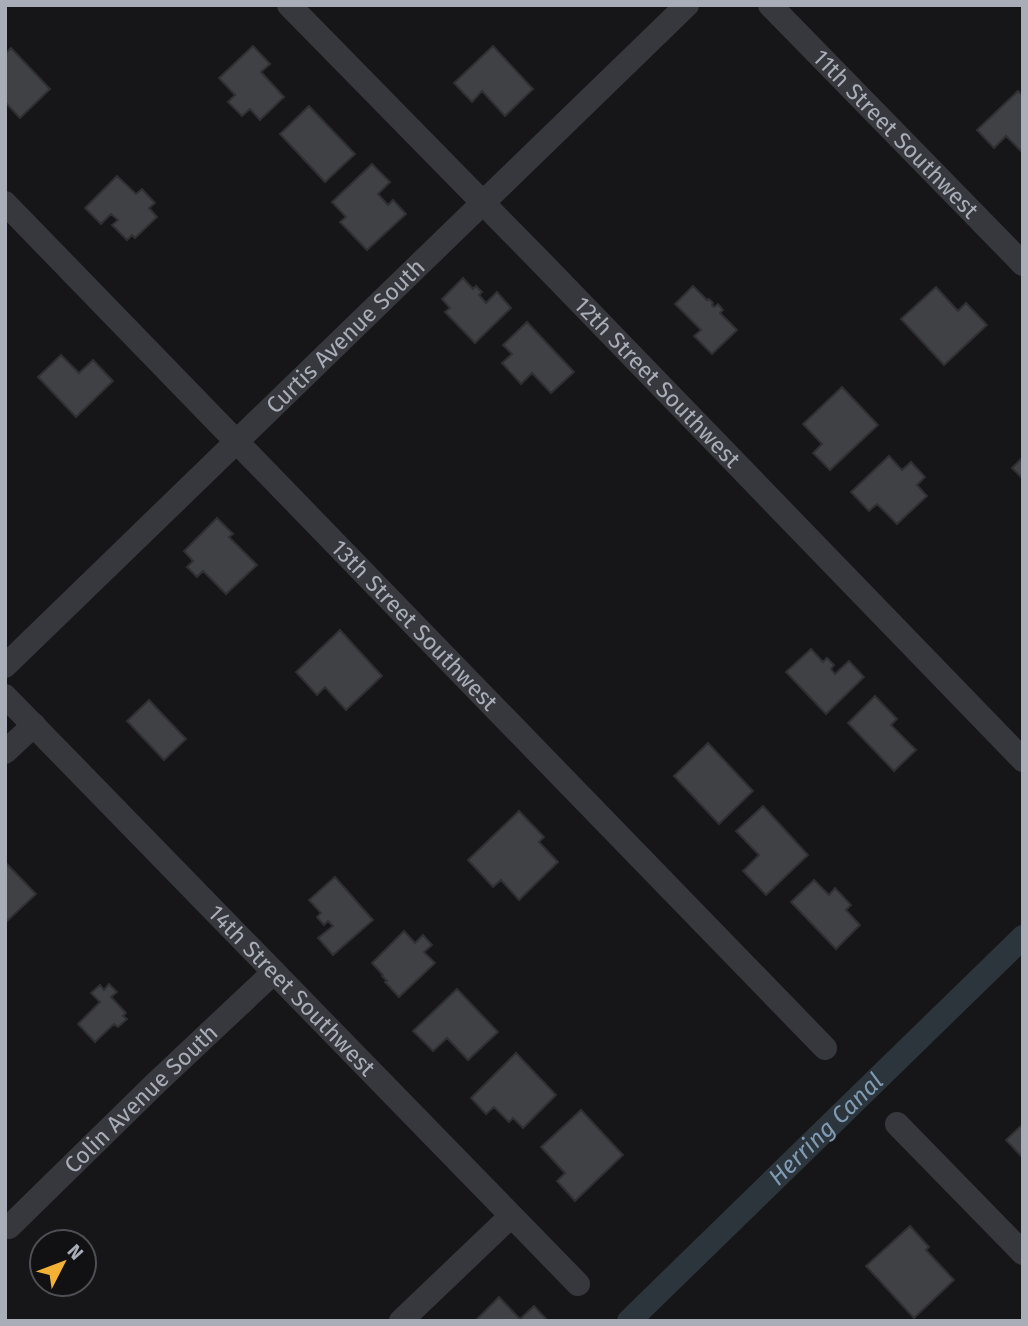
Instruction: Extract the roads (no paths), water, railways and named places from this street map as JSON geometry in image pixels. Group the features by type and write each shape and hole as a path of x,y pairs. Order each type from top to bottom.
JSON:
{"street":[{"name":"12th Street Southwest","path":"289,5 1023,760"},
{"name":"Curtis Avenue South","path":"5,666 687,5"},
{"name":"11th Street Southwest","path":"770,5 1023,264"},
{"name":"13th Street Southwest","path":"5,203 825,1048"},
{"name":"14th Street Southwest","path":"5,696 578,1284"},
{"path":"5,752 34,725"},
{"name":"Colin Avenue South","path":"9,1227 274,972"},
{"path":"897,1124 1023,1253"},
{"path":"401,1321 511,1216"}],"waterway":[{"name":"Herring Canal","path":"629,1321 1023,937"}]}
